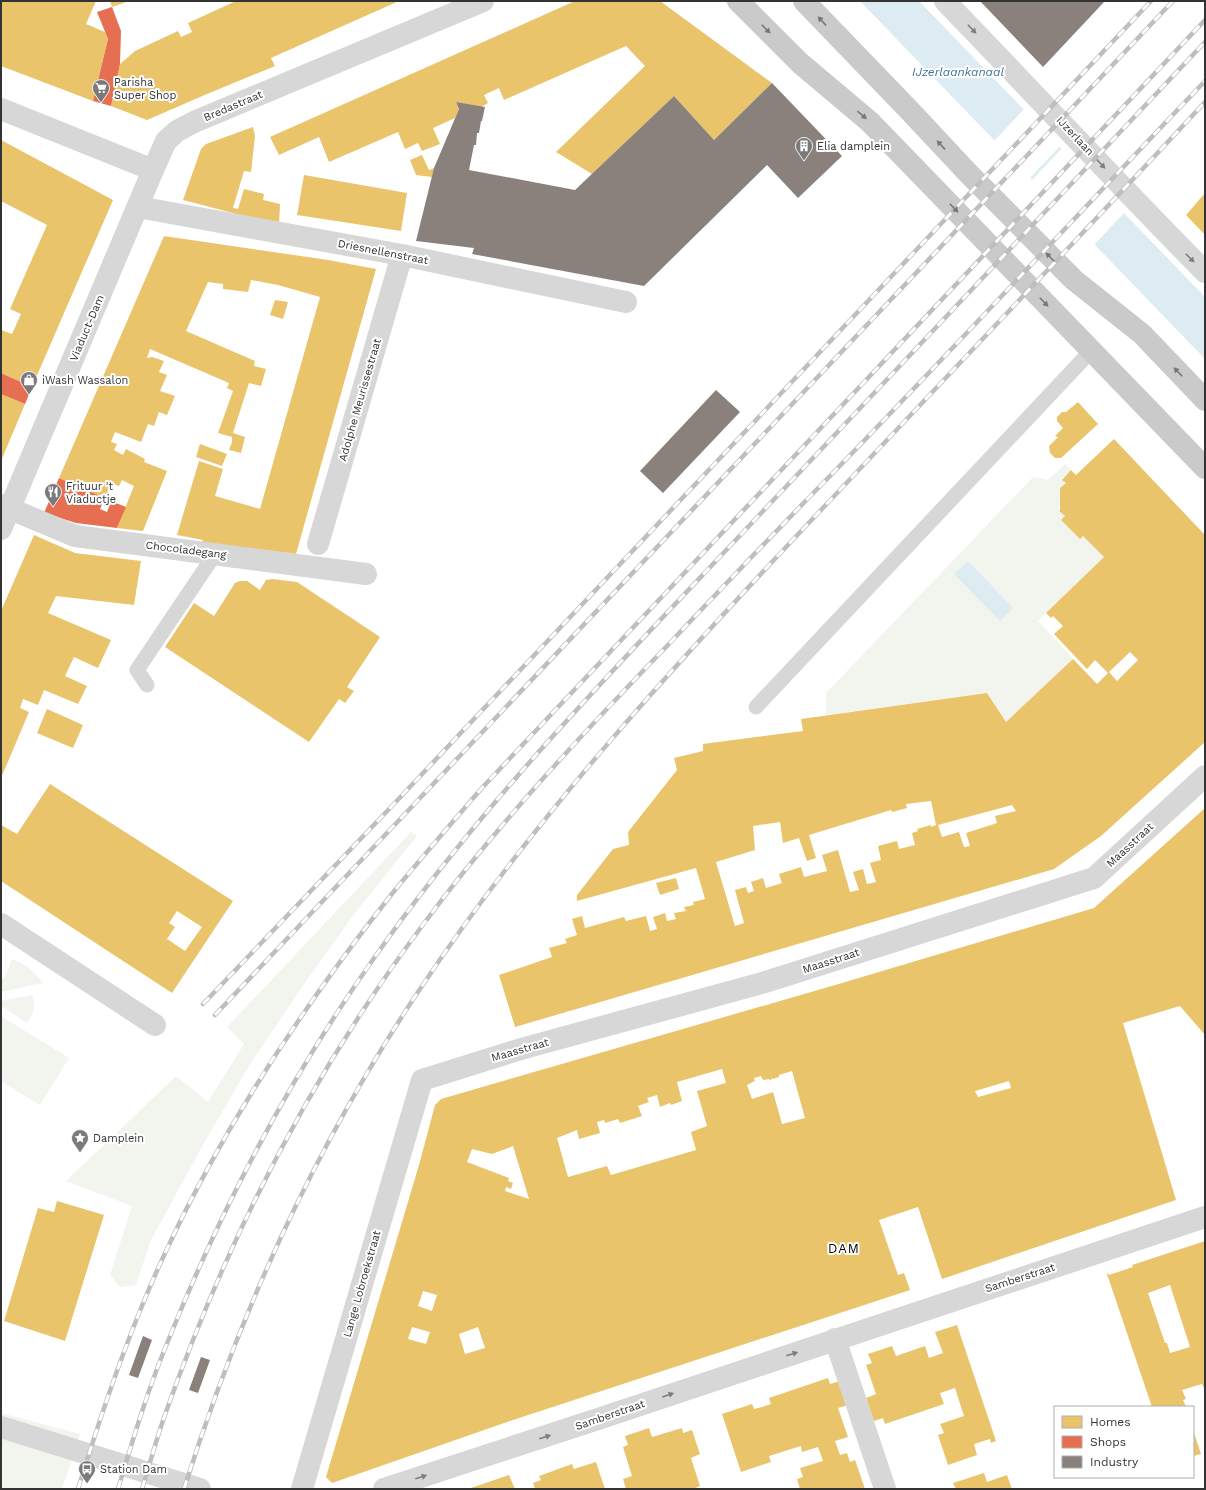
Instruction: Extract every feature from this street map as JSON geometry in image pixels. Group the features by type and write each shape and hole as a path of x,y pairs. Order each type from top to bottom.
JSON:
{"main road":[{"path":"738,1 800,63 870,122 1205,468"},
{"path":"804,1 910,111 968,174 1074,280 1142,334 1205,400"}],"street":[{"name":"Bredastraat","path":"153,170 166,141 177,131 194,122 483,1"},
{"name":"IJzerlaan","path":"945,1 1205,272"},
{"path":"1,109 153,170"},
{"name":"Viaduct-Dam","path":"1,530 6,507 153,170"},
{"name":"Driesnellenstraat","path":"138,207 402,255 626,302"},
{"name":"Adolphe Meurissestraat","path":"318,544 402,255"},
{"name":"Chocoladegang","path":"6,507 75,536 366,574"},
{"name":"Maasstraat","path":"422,1080 520,1049 762,983 1094,878 1205,776"},
{"path":"1,924 154,1025"},
{"name":"Lange Lobroekstraat","path":"302,1489 422,1080"},
{"name":"Samberstraat","path":"384,1489 1205,1217"},
{"path":"835,1339 885,1489"},
{"path":"1,1427 200,1489"}],"lane":[{"path":"756,707 1091,351"},
{"path":"147,685 137,670 215,554"}],"shaded area":[{"path":"1065,464 1071,470 1062,479 1066,483 1060,488 1059,511 1065,516 1061,520 1080,539 1083,536 1104,557 1038,621 1073,659 1006,722 987,693 826,715 826,693 1033,477 1048,480"},
{"path":"411,832 417,836 355,913 304,984 249,1066 204,1143 151,1240 136,1285 120,1287 110,1275 132,1206 66,1181 176,1076 208,1102 244,1044 227,1027"},
{"path":"11,959 29,968 43,983 1,992 1,981 8,971"},
{"path":"32,995 34,1010 27,1023 1,1006 1,1001"},
{"path":"1,1016 69,1058 40,1105 1,1081"},
{"path":"1,1413 80,1434 62,1489 1,1489"}],"water":[{"name":"IJzerlaankanaal","path":"860,1 919,1 1205,297 1205,359"},
{"path":"968,561 1013,608 1000,621 954,574"}],"pier":[{"path":"1025,108 1061,145 1029,179 993,142"},
{"path":"1063,147 1125,212 1093,246 1031,181"}],"building: Homes":[{"path":"1,1 96,1 86,24 105,32 108,39 93,101 1,66"},
{"path":"110,1 129,1 112,7"},
{"path":"236,1 399,1 271,58 275,66 147,120 111,106 120,64 135,51 178,31 181,37 192,32 188,23"},
{"path":"575,1 660,1 772,83 714,140 674,96 592,174 556,152 645,66 626,46 504,100 499,88 484,95 488,103 481,107 456,102 459,109 455,118 433,128 440,144 422,151 418,143 405,149 398,132 329,162 319,137 279,155 270,137"},
{"path":"253,127 255,136 251,172 244,171 233,208 238,209 244,189 264,194 263,200 280,204 279,225 183,200 201,149 206,144"},
{"path":"1,140 113,200 32,387 1,373 1,330 12,334 21,314 10,309 47,225 1,201"},
{"path":"422,155 429,170 434,168 432,177 416,175 410,160"},
{"path":"304,175 407,193 401,231 297,215"},
{"path":"1205,193 1205,235 1186,215"},
{"path":"164,236 328,260 376,269 296,554 202,542 203,540 177,535 199,461 223,469 215,496 260,509 320,297 278,285 251,280 248,292 223,289 223,284 208,282 186,331 255,361 254,366 266,369 261,386 249,383 233,433 245,437 241,453 229,450 232,437 218,433 233,391 227,388 229,383 150,349 147,358 152,357 164,361 159,372 167,375 160,391 175,396 167,415 159,412 154,426 148,424 141,442 115,432 111,442 117,444 114,450 123,455 126,449 145,459 144,462 167,471 143,531 117,528 134,486 122,480 119,486 111,483 105,498 59,478"},
{"path":"275,300 288,302 283,319 270,315"},
{"path":"1,394 25,404 1,461"},
{"path":"1078,402 1098,424 1061,458 1055,458 1050,453 1049,446 1058,437 1055,436 1063,428 1057,421 1057,417"},
{"path":"1114,439 1205,535 1205,742 1101,836 1054,869 515,1027 499,975 552,957 549,948 567,943 565,939 577,935 572,919 582,916 585,928 624,917 626,921 646,916 650,931 657,929 653,917 665,913 667,921 676,919 674,913 686,911 684,907 694,905 693,902 705,899 696,868 577,901 577,895 613,849 629,845 628,832 677,770 674,758 703,751 703,744 803,731 801,719 987,693 1006,722 1073,659 1097,684 1108,673 1095,660 1087,669 1054,634 1063,626 1053,616 1051,618 1046,613 1104,557 1083,536 1080,539 1061,520 1065,516 1059,511 1060,488 1066,483 1062,480 1071,470 1076,475","holes":["1130,652 1138,660 1117,681 1109,672","931,801 936,825 917,829 918,831 912,833 915,845 899,849 897,841 878,846 881,860 870,863 876,882 867,884 863,869 853,872 859,890 850,892 838,850 822,855 827,871 804,877 801,867 779,874 782,883 766,888 763,878 751,882 754,891 748,893 746,887 735,890 744,923 735,926 716,862 755,850 753,826 780,822 783,843 799,838 807,861 816,858 809,835 891,810 892,812 907,808 906,804","1012,805 1016,811 995,816 997,823 966,833 970,846 964,847 959,832 942,837 938,825"]},
{"path":"200,444 227,454 222,466 196,457"},
{"path":"34,535 75,553 141,561 134,605 56,596 48,613 111,640 98,668 74,657 65,676 87,686 78,704 44,690 38,705 23,699 20,708 29,712 1,778 1,611"},
{"path":"272,579 297,582 380,637 347,687 354,691 345,703 339,699 309,742 165,647 194,603 214,616 235,583 247,581 260,590 266,580"},
{"path":"47,709 83,725 73,748 37,733"},
{"path":"50,784 233,901 172,993 1,881 1,825 17,834","holes":["177,911 202,927 185,951 167,939 175,927 169,923"]},
{"path":"1205,808 1205,1035 1180,1006 1123,1023 1176,1200 942,1279 918,1207 879,1220 898,1275 904,1273 910,1290 510,1421 332,1483 326,1477 419,1165 435,1105 441,1099 842,983 1094,908","holes":["722,1069 726,1083 697,1091 707,1126 691,1132 696,1150 611,1175 607,1166 568,1177 557,1138 577,1130 579,1139 600,1133 597,1122 604,1120 605,1123 618,1119 620,1123 642,1116 638,1106 649,1102 647,1098 657,1095 660,1107 670,1103 671,1105 682,1101 677,1082","792,1071 805,1118 782,1124 773,1092 752,1099 747,1085 755,1081 754,1078 761,1076 763,1080 769,1080 779,1077 779,1075","1009,1081 1011,1088 978,1097 975,1091","513,1146 529,1199 505,1191 506,1187 511,1189 513,1183 508,1181 509,1178 467,1162 472,1149 492,1154","423,1291 437,1295 432,1311 418,1306","412,1327 430,1332 426,1344 408,1339","478,1327 485,1348 465,1354 459,1334"]},
{"path":"676,878 679,889 660,895 656,883"},
{"path":"57,1201 104,1215 65,1341 4,1321 38,1208 54,1212"},
{"path":"1205,1241 1205,1390 1202,1384 1182,1390 1186,1399 1183,1400 1186,1406 1152,1406 1107,1274 1108,1273 1109,1275 1133,1267 1132,1265","holes":["1170,1285 1190,1347 1170,1353 1167,1343 1165,1343 1148,1293"]},
{"path":"957,1325 996,1441 991,1443 990,1439 974,1444 977,1455 948,1465 938,1435 944,1433 940,1424 964,1416 955,1388 940,1393 944,1404 885,1424 883,1418 874,1421 866,1398 876,1394 866,1365 872,1363 868,1354 892,1346 896,1356 925,1346 929,1358 943,1353 935,1332"},
{"path":"828,1378 830,1384 840,1381 848,1405 838,1408 848,1437 835,1441 840,1455 847,1453 850,1462 855,1460 865,1489 800,1489 797,1479 803,1477 800,1468 823,1461 818,1447 802,1452 801,1446 769,1456 771,1462 741,1472 722,1414 752,1404 754,1409 771,1404 769,1398"},
{"path":"649,1428 652,1437 682,1428 683,1433 692,1430 700,1454 691,1458 700,1486 695,1489 626,1489 623,1479 632,1476 623,1447 628,1445 625,1436"},
{"path":"1194,1433 1201,1454 1194,1456"},
{"path":"596,1462 605,1489 535,1489 533,1483 541,1480 539,1476 572,1464 574,1469"},
{"path":"984,1473 987,1482 1007,1475 1012,1489 956,1489 953,1483"},
{"path":"509,1475 515,1489 468,1489"}],"building: Shops":[{"path":"112,7 121,31 120,64 111,106 93,101 108,39 97,12"},
{"path":"1,373 32,387 25,404 1,394"},
{"path":"59,478 105,498 100,509 107,512 111,501 126,507 117,528 76,523 44,513"}],"building: Industry":[{"path":"980,1 1105,1 1043,67"},
{"path":"772,83 842,156 798,198 767,165 644,286 472,254 474,248 416,241 434,168 459,109 456,102 485,107 479,133 477,133 476,145 474,145 469,170 575,190 674,96 714,140"},
{"path":"716,390 740,412 663,493 640,471"},
{"path":"143,1336 152,1340 138,1378 129,1375"},
{"path":"201,1357 210,1360 198,1393 189,1390"}],"railway":[{"path":"203,1004 391,807 1151,1"},
{"path":"215,1015 1173,1"},
{"path":"78,1489 107,1398 129,1339 153,1280 189,1204 240,1112 297,1022 327,979 391,895 481,789 1205,20"},
{"path":"118,1489 141,1414 161,1359 189,1291 234,1193 285,1098 313,1051 372,961 416,901 462,842 510,785 610,673 1205,42"},
{"path":"142,1489 163,1421 190,1347 246,1219 310,1096 384,979 425,922 511,815 572,746 923,379 1205,81"},
{"path":"184,1489 229,1359 283,1232 346,1110 381,1050 418,992 463,927 510,864 559,803 609,742 661,683 767,567 1205,102"}],"place":[{"name":"Parisha Super Shop","path":"101,103"},
{"name":"Elia damplein","path":"804,161"},
{"name":"iWash Wassalon","path":"29,395"},
{"name":"Frituur 't Viaductje","path":"53,507"},
{"name":"Damplein","path":"80,1153"},
{"name":"Station Dam","path":"87,1484"}],"district":[{"name":"DAM","path":"844,1248"}]}
